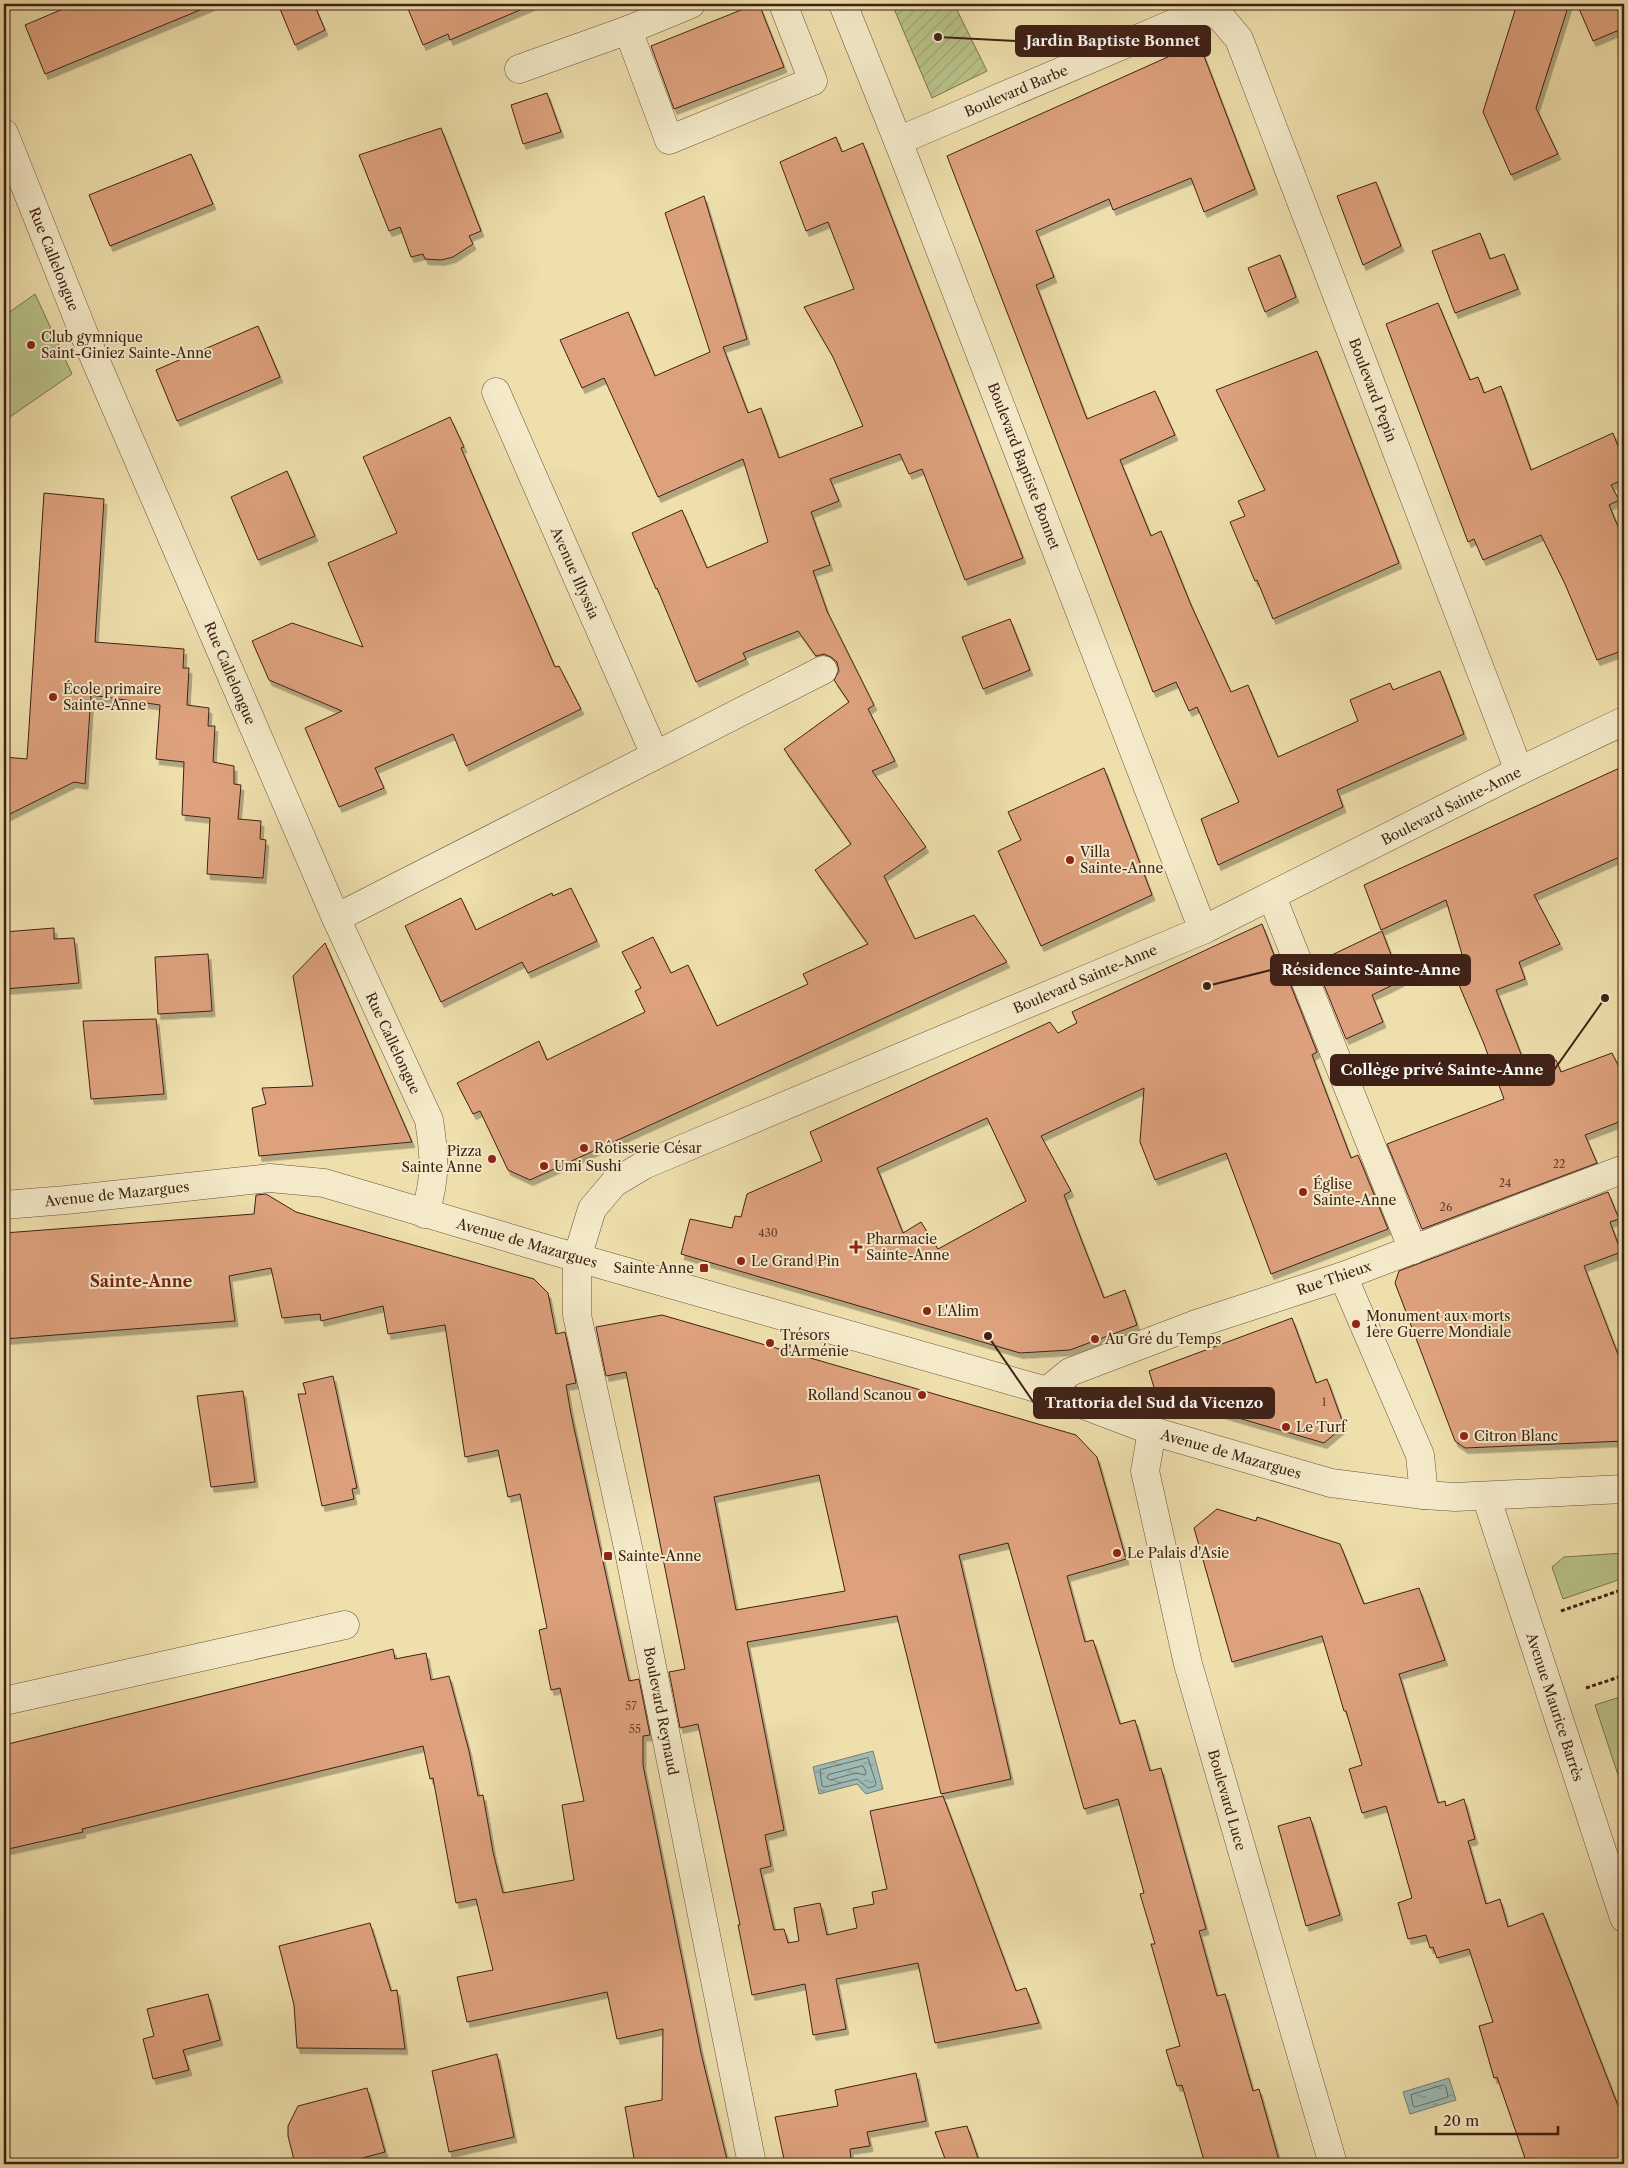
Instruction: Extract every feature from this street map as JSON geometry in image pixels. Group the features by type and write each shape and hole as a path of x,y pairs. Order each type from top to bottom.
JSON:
{"street":[{"path":"519,69 628,30 691,4"},
{"path":"628,30 669,140 813,81 784,4"},
{"name":"Boulevard Baptiste Bonnet","path":"843,4 898,141 1203,930"},
{"name":"Boulevard Barbe","path":"898,141 1198,13 1218,14"},
{"name":"Boulevard Pepin","path":"1218,14 1239,39 1519,771"},
{"name":"Rue Callelongue","path":"4,133 84,334 336,918 429,1120 434,1154 433,1186 425,1214"},
{"name":"Avenue Illyssia","path":"496,392 655,755"},
{"path":"336,918 823,670"},
{"name":"Boulevard Sainte-Anne","path":"577,1258 592,1209 614,1183 644,1165 1203,930 1272,897 1519,771 1624,721"},
{"path":"1272,897 1413,1250"},
{"name":"Rue Thieux","path":"1047,1391 1070,1372 1196,1324 1343,1276 1624,1169"},
{"name":"Avenue de Mazargues","path":"4,1205 270,1178 324,1183 577,1258 1047,1391 1152,1431 1331,1484 1424,1495 1486,1496 1624,1489"},
{"name":"Boulevard Reynaud","path":"577,1258 577,1315 628,1552 752,2164"},
{"path":"1343,1276 1420,1455 1424,1495"},
{"name":"Boulevard Luce","path":"1152,1431 1145,1471 1188,1664 1333,2164"},
{"name":"Avenue Maurice Barrès","path":"1486,1496 1624,1918"},
{"path":"4,1701 345,1624"}],"path":[{"path":"1527,1623 1624,1589"}],"green space":[{"path":"892,4 954,4 987,71 932,98"},
{"name":"Club gymnique Saint-Giniez Sainte-Anne","path":"35,294 72,374 4,421 4,316"},
{"path":"1624,1553 1624,1578 1563,1599 1552,1567 1564,1557"},
{"path":"1623,1696 1624,1776 1619,1778 1595,1705"}],"water":[{"path":"873,1751 883,1789 866,1794 857,1784 819,1794 813,1767"},
{"path":"1449,2078 1456,2100 1410,2114 1403,2092"}],"building":[{"path":"75,4 212,5 45,74 25,25"},
{"path":"278,4 314,4 325,30 295,45"},
{"path":"406,4 534,4 450,40 448,34 423,45"},
{"path":"759,4 784,67 674,109 651,46"},
{"path":"1517,4 1569,4 1536,108 1558,154 1511,175 1483,112"},
{"path":"1577,4 1624,4 1624,28 1593,41"},
{"path":"1199,43 1255,189 1204,212 1191,178 1113,210 1109,199 1036,231 1054,277 1036,285 1087,419 1155,391 1175,435 1120,460 1151,536 1161,531 1191,605 1231,692 1248,685 1278,757 1358,721 1350,700 1390,683 1393,690 1440,671 1464,734 1337,790 1343,807 1218,865 1201,819 1239,802 1197,707 1189,711 1176,682 1153,692 947,156"},
{"path":"547,93 561,132 523,144 511,105"},
{"path":"441,128 481,231 469,236 473,244 453,257 441,260 425,259 423,254 411,257 400,227 389,231 359,155"},
{"path":"836,137 842,152 863,143 1023,558 965,580 922,469 909,474 900,454 830,479 839,501 811,512 830,565 813,571 827,611 874,705 868,709 895,761 872,771 926,847 884,876 915,939 974,915 1007,962 530,1180 508,1170 480,1111 473,1114 457,1083 539,1041 547,1060 645,1012 635,991 641,988 622,952 653,937 671,973 688,965 717,1026 808,984 803,974 868,944 815,870 851,844 784,749 849,702 834,680 839,671 837,662 824,654 816,656 798,631 743,653 746,659 696,682 632,533 682,510 707,568 768,542 743,459 658,497 604,378 582,388 560,340 628,312 655,376 710,352 665,213 704,196 747,339 723,347 748,413 761,408 779,458 863,426 833,357 804,307 854,289 828,222 806,231 780,162"},
{"path":"191,154 213,204 110,246 89,195"},
{"path":"1376,182 1401,246 1363,265 1337,196"},
{"path":"1480,233 1490,259 1504,254 1518,289 1455,313 1432,251"},
{"path":"1280,255 1296,297 1265,312 1248,268"},
{"path":"1438,303 1470,380 1478,377 1484,393 1501,386 1531,470 1613,433 1624,462 1624,479 1611,485 1619,500 1609,505 1624,541 1624,650 1597,660 1565,584 1541,535 1483,560 1474,539 1468,542 1386,324"},
{"path":"258,326 280,377 177,421 156,370"},
{"path":"1317,351 1399,563 1273,619 1230,522 1245,516 1238,501 1265,490 1216,390"},
{"path":"450,417 464,447 461,448 555,667 559,666 581,709 466,766 453,734 375,768 384,788 339,807 305,728 342,711 269,680 252,641 292,623 363,647 328,563 397,533 363,457"},
{"path":"287,471 315,536 258,560 231,497"},
{"path":"44,493 104,499 95,642 184,649 183,668 189,668 187,705 209,708 208,726 215,726 213,762 234,766 234,784 241,785 238,819 261,821 260,839 266,840 263,878 207,874 210,818 182,815 184,762 156,759 160,705 91,695 85,784 74,782 4,817 4,757 27,759"},
{"path":"1010,619 1030,670 983,689 962,637"},
{"path":"1624,766 1624,855 1534,895 1560,944 1519,962 1525,979 1496,990 1528,1072 1556,1060 1561,1072 1612,1053 1624,1077 1624,1120 1585,1135 1597,1163 1422,1229 1387,1144 1504,1099 1484,1044 1454,973 1466,968 1446,900 1381,930 1364,885"},
{"name":"Villa Sainte-Anne","path":"1104,768 1152,895 1041,946 998,851 1021,840 1008,812"},
{"path":"571,888 597,941 528,973 522,962 441,1002 405,926 461,898 476,930 552,893 553,896"},
{"path":"1262,924 1283,978 1287,976 1317,1052 1312,1055 1351,1158 1358,1155 1388,1229 1271,1274 1226,1153 1155,1180 1140,1142 1144,1088 1041,1136 1071,1191 1064,1195 1104,1298 1125,1290 1137,1325 1070,1350 1020,1353 681,1254 690,1219 732,1228 735,1216 741,1217 747,1194 822,1161 810,1132 1050,1022 1058,1033 1077,1023 1072,1012","holes":["987,1118 1026,1201 938,1249 921,1222 903,1233 877,1168"]},
{"path":"54,928 54,939 74,938 79,983 4,989 4,932"},
{"path":"1382,931 1401,981 1372,995 1383,1022 1346,1039 1315,963"},
{"path":"325,943 412,1142 259,1156 252,1108 266,1104 262,1088 313,1086 293,976"},
{"path":"208,954 212,1011 158,1014 155,957"},
{"path":"156,1019 164,1094 91,1099 83,1021"},
{"path":"1608,1192 1619,1219 1610,1222 1621,1252 1584,1266 1624,1370 1624,1441 1465,1448 1455,1441 1395,1283 1399,1271"},
{"path":"266,1194 296,1212 534,1279 548,1293 556,1334 565,1332 576,1383 566,1385 571,1414 629,1681 639,1679 650,1735 643,1736 643,1765 701,2053 728,2164 635,2164 625,2107 662,2100 663,2029 617,2039 607,1992 467,2022 457,1977 493,1970 476,1899 456,1903 433,1778 430,1779 423,1746 82,1829 83,1832 4,1850 4,1745 393,1649 395,1659 426,1653 431,1680 449,1676 469,1751 478,1796 483,1795 493,1852 503,1893 574,1880 562,1805 584,1801 560,1688 551,1690 539,1630 547,1628 520,1494 508,1497 498,1450 465,1457 445,1325 388,1334 383,1306 321,1321 320,1314 282,1318 271,1268 229,1276 235,1321 4,1339 4,1233 254,1214 256,1195"},
{"path":"662,1315 1076,1435 1097,1457 1126,1559 1067,1576 1085,1642 1093,1640 1120,1724 1135,1720 1150,1771 1161,1768 1206,1929 1199,1931 1217,1996 1225,1994 1253,2091 1259,2089 1280,2164 1205,2164 1182,2085 1177,2086 1166,2050 1180,2046 1151,1944 1155,1944 1140,1894 1144,1893 1118,1799 1084,1809 1008,1543 959,1555 1011,1779 941,1794 897,1616 747,1642 784,1830 765,1835 771,1866 760,1869 774,1930 784,1929 788,1943 799,1941 794,1908 820,1903 827,1935 857,1928 853,1908 874,1904 872,1892 887,1889 870,1811 943,1796 1016,1991 1026,1988 1039,2023 935,2043 918,1963 836,1979 846,2029 813,2035 805,1984 752,1995 738,1925 740,1925 698,1724 680,1728 669,1672 685,1669 626,1372 606,1376 596,1327","holes":["819,1475 845,1591 736,1610 714,1497"]},
{"path":"1292,1318 1316,1383 1327,1379 1344,1426 1324,1443 1156,1394 1149,1371"},
{"path":"333,1376 357,1488 352,1489 354,1499 322,1506 298,1394 306,1394 303,1383"},
{"path":"243,1391 255,1482 211,1487 197,1396"},
{"path":"1217,1509 1256,1521 1257,1517 1340,1544 1364,1604 1419,1588 1445,1660 1399,1674 1438,1803 1445,1801 1446,1806 1464,1799 1475,1839 1468,1841 1486,1904 1500,1899 1508,1927 1543,1913 1624,2121 1624,2157 1604,2164 1527,2164 1497,2077 1494,2078 1479,2026 1493,2022 1469,1949 1437,1958 1433,1947 1430,1948 1426,1935 1408,1939 1398,1903 1412,1898 1386,1806 1362,1813 1349,1769 1362,1765 1322,1636 1232,1662 1194,1528"},
{"path":"1310,1817 1340,1915 1306,1926 1278,1826"},
{"path":"370,1923 391,1991 397,1990 405,2049 297,2048 294,2005 279,1946"},
{"path":"208,1994 220,2040 183,2050 189,2070 153,2079 143,2039 154,2036 147,2009"},
{"path":"497,2054 514,2137 449,2152 432,2071"},
{"path":"916,2073 926,2121 867,2132 870,2146 850,2149 851,2160 835,2164 785,2164 775,2117 838,2106 835,2090"},
{"path":"367,2088 385,2152 340,2164 295,2164 288,2136 288,2126 298,2106"},
{"path":"967,2126 980,2164 947,2164 935,2132"}],"place":[{"name":"Jardin Baptiste Bonnet","path":"938,37"},
{"name":"Club gymnique Saint-Giniez Sainte-Anne","path":"31,345"},
{"name":"École primaire Sainte-Anne","path":"53,697"},
{"name":"Villa Sainte-Anne","path":"1070,860"},
{"name":"Résidence Sainte-Anne","path":"1207,986"},
{"name":"Collège privé Sainte-Anne","path":"1605,998"},
{"name":"Rôtisserie César","path":"584,1148"},
{"name":"Pizza Sainte Anne","path":"492,1159"},
{"name":"Umi Sushi","path":"544,1166"},
{"name":"Église Sainte-Anne","path":"1303,1192"},
{"name":"Pharmacie Sainte-Anne","path":"856,1247"},
{"name":"Le Grand Pin","path":"741,1261"},
{"name":"Sainte Anne","path":"704,1268"},
{"name":"L'Alim","path":"927,1311"},
{"name":"Monument aux morts 1ère Guerre Mondiale","path":"1356,1324"},
{"name":"Trattoria del Sud da Vicenzo","path":"988,1336"},
{"name":"Au Gré du Temps","path":"1095,1339"},
{"name":"Trésors d'Arménie","path":"770,1343"},
{"name":"Rolland Scanou","path":"922,1395"},
{"name":"Le Turf","path":"1286,1427"},
{"name":"Citron Blanc","path":"1464,1436"},
{"name":"Le Palais d'Asie","path":"1117,1553"},
{"name":"Sainte-Anne","path":"608,1556"}],"district":[{"name":"Sainte-Anne","path":"141,1281"}]}
